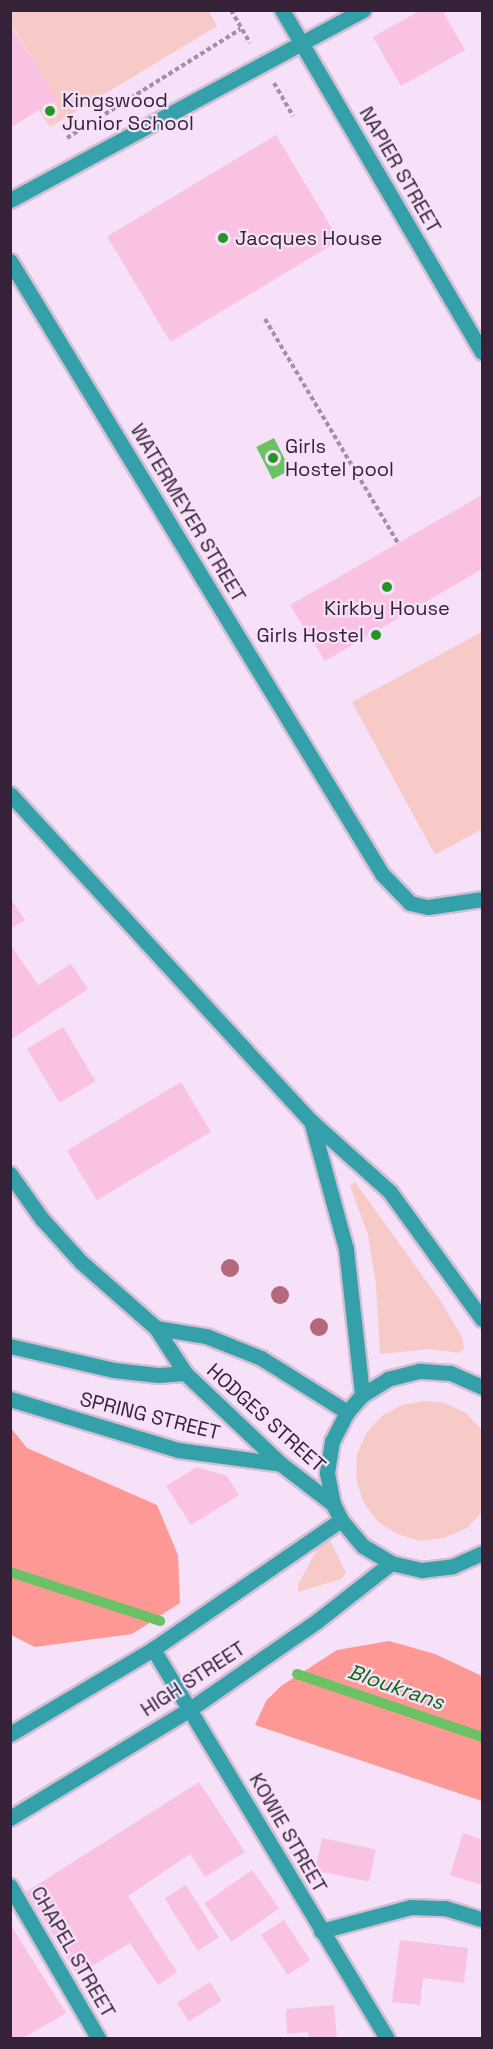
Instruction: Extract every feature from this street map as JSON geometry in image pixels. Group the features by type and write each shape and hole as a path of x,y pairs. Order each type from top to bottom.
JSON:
{"street":[{"name":"NAPIER STREET","path":"282,10 483,352"},
{"path":"10,200 302,45 363,10"},
{"name":"WATERMEYER STREET","path":"10,261 382,874 410,903 428,907 483,899"},
{"path":"10,794 311,1121 390,1192 483,1320"},
{"path":"311,1121 346,1249 362,1395"},
{"name":"HODGES STREET","path":"10,1174 42,1219 81,1262 156,1328 185,1372 281,1464 333,1504"},
{"name":"HODGES STREET","path":"156,1328 206,1336 261,1358 347,1412"},
{"name":"SPRING STREET","path":"10,1346 114,1370 158,1375 185,1372"},
{"path":"481,1383 450,1373 419,1371 388,1379 362,1395 347,1412 332,1441 327,1473 333,1504 342,1520 363,1546 391,1563 422,1570 443,1568 483,1553"},
{"name":"SPRING STREET","path":"10,1399 178,1450 281,1464"},
{"path":"10,1734 153,1649 342,1520"},
{"name":"HIGH STREET","path":"10,1818 190,1708 318,1621 391,1563"},
{"name":"KOWIE STREET","path":"153,1649 387,2038"},
{"name":"CHAPEL STREET","path":"10,1886 98,2038"},
{"path":"321,1931 411,1907 445,1908 483,1919"}],"path":[{"path":"61,142 241,29 231,10"},
{"path":"265,319 398,543"}],"shaded area":[{"name":"Kingswood Junior School","path":"208,10 217,26 50,127 39,110 56,99 11,24 11,11"},
{"name":"Girls Hostel pool","path":"274,438 290,470 273,479 256,447"},
{"path":"482,632 482,829 435,855 352,702"},
{"path":"355,1182 440,1300 462,1337 464,1348 459,1353 430,1349 380,1354 376,1284 368,1235 350,1186"},
{"path":"424,1401 445,1403 466,1413 482,1430 482,1512 467,1528 444,1538 420,1541 397,1534 377,1521 363,1501 356,1478 357,1454 367,1432 382,1416 402,1405"},
{"path":"10,1427 27,1448 157,1505 178,1555 180,1603 132,1634 35,1647 11,1635"},
{"path":"329,1538 346,1573 341,1579 298,1592 298,1584 317,1550"},
{"path":"389,1641 435,1654 482,1676 482,1801 255,1725 266,1701 281,1686 337,1650"}],"building":[{"path":"421,10 442,10 465,50 401,86 373,37"},
{"path":"10,24 57,99 13,126 10,121"},
{"name":"Jacques House","path":"276,135 339,240 170,342 107,236"},
{"name":"Kirkby House","path":"482,495 482,569 325,661 290,605"},
{"path":"10,898 25,920 10,929"},
{"path":"10,944 38,985 71,964 88,989 10,1040"},
{"path":"63,1027 95,1081 59,1103 27,1049"},
{"path":"181,1082 211,1132 97,1200 67,1151"},
{"path":"197,1467 227,1476 239,1495 191,1525 166,1486"},
{"path":"199,1782 245,1852 205,1877 190,1854 128,1896 177,1972 158,1985 130,1943 77,1975 26,1892"},
{"path":"463,1833 482,1840 482,1885 450,1875"},
{"path":"322,1838 376,1849 369,1882 315,1870"},
{"path":"252,1870 279,1909 231,1942 204,1903"},
{"path":"186,1885 219,1938 198,1951 165,1898"},
{"path":"284,1920 310,1960 287,1975 261,1935"},
{"path":"10,1924 66,2013 23,2038 10,2038"},
{"path":"400,1940 468,1948 464,1983 423,1978 420,2005 392,2002"},
{"path":"210,1982 222,2001 189,2021 177,2003"},
{"path":"334,2005 337,2038 309,2038 308,2032 287,2034 286,2009"}],"waterway":[{"path":"10,1572 160,1621"},
{"name":"Bloukrans","path":"297,1674 482,1737"}],"place":[{"name":"Kingswood Junior School","path":"50,111"},
{"name":"Jacques House","path":"223,238"},
{"name":"Girls Hostel pool","path":"273,458"},
{"name":"Kirkby House","path":"387,587"},
{"name":"Girls Hostel","path":"376,635"}]}
